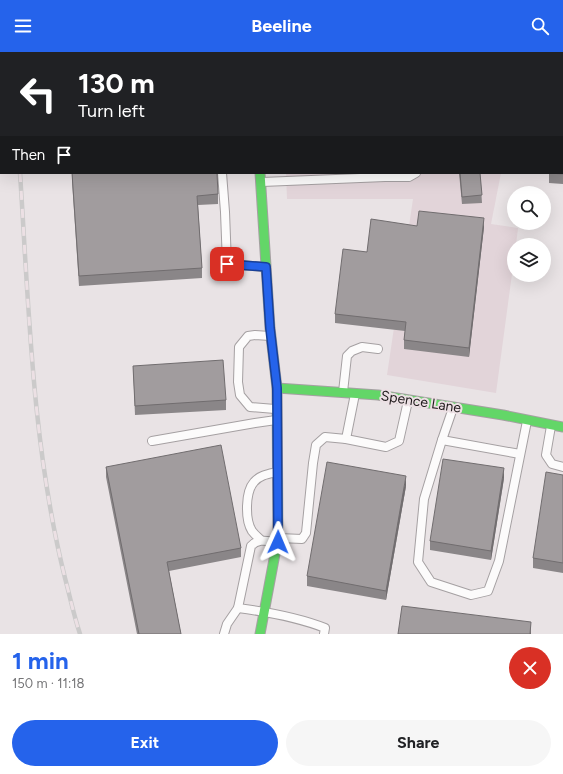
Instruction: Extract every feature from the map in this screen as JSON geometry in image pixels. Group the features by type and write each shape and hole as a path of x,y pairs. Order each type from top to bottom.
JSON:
{"street":[{"path":"260,178 271,336 277,388 278,472 278,540 260,634"},
{"name":"Spence Lane","path":"277,388 378,395 563,427"}],"lane":[{"path":"222,174 227,264 266,267"},
{"path":"260,178 409,177 414,174"},
{"path":"271,336 248,336 239,347 238,382 240,395 250,407 277,409"},
{"path":"343,393 347,356 352,351 362,347 378,349"},
{"path":"346,440 355,393"},
{"path":"224,634 227,624 238,608 251,546 254,542 261,540 302,539 306,533 316,445 325,438 386,447 399,441 408,400"},
{"path":"454,407 424,499 418,562 431,582 471,596 488,591 499,561 527,420"},
{"path":"152,441 277,420"},
{"path":"551,424 546,455 552,464 563,466"},
{"path":"442,440 520,454"},
{"path":"261,540 252,530 250,525 247,504 248,496 251,487 260,477 278,472"},
{"path":"238,608 308,621 325,628 324,634"}],"shaded area":[{"path":"286,174 501,174 491,224 507,226 507,230 518,230 517,238 507,238 507,282 511,282 496,393 387,375 413,199 287,199"}],"building":[{"path":"72,174 217,174 218,194 197,196 202,268 79,276"},
{"path":"460,174 480,174 482,195 462,197"},
{"path":"419,211 484,218 469,348 404,340 406,322 335,314 343,249 367,252 371,219 417,226"},
{"path":"223,360 226,400 135,406 133,366"},
{"path":"221,445 241,548 167,562 181,634 139,634 106,467"},
{"path":"443,459 504,468 491,551 430,541"},
{"path":"327,462 406,476 386,591 307,576"},
{"path":"546,472 563,475 563,563 533,558"},
{"path":"402,606 531,622 530,634 398,634"}],"railway":[{"path":"20,174 29,326 45,478 65,578 80,634"}],"traffic: fast":[{"path":"260,174 270,328 277,388 278,538 260,634"},
{"path":"277,388 378,395 503,415 563,427"}],"route":[{"path":"227,264 266,267 270,328 277,388 278,542"}]}
